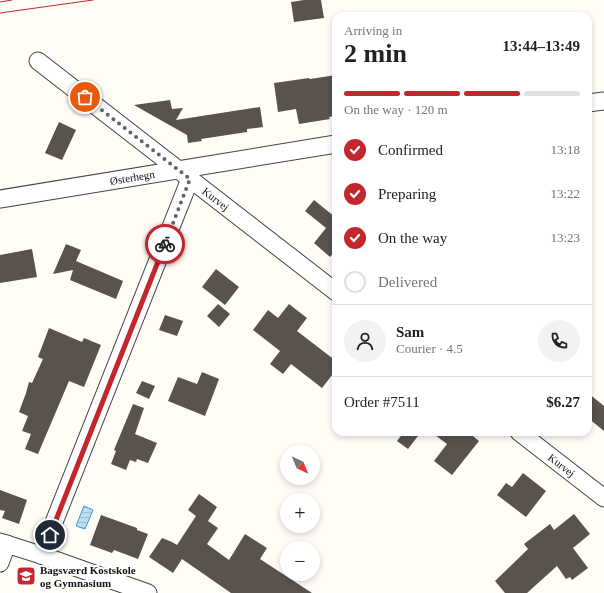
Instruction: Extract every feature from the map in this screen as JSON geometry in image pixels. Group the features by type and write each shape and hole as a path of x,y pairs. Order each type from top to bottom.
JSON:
{"street":[{"name":"Kurvej","path":"38,61 332,289"},
{"path":"592,102 604,100"},
{"name":"Østerhegn","path":"0,199 185,175 332,145"},
{"path":"41,555 185,175"},
{"name":"Kurvej","path":"523,436 604,498"},
{"path":"0,563 3,543 41,555 120,588 148,593"}],"water":[{"path":"84,506 93,510 85,529 76,526"}],"building":[{"path":"321,0 324,18 294,22 291,2"},
{"path":"332,76 332,117 329,117 330,119 299,124 296,109 278,112 274,83"},
{"path":"170,100 172,109 183,108 176,120 260,107 263,127 247,129 247,132 201,139 202,141 188,143 187,135 134,105"},
{"path":"59,122 76,130 62,160 45,153"},
{"path":"314,200 332,215 332,255 330,257 314,243 326,228 305,211"},
{"path":"66,244 81,250 76,261 123,281 116,299 70,280 73,270 53,274"},
{"path":"32,249 37,277 0,283 0,255"},
{"path":"216,269 239,287 225,305 202,287"},
{"path":"218,304 230,314 219,327 207,316"},
{"path":"289,304 307,318 297,331 332,358 332,375 322,388 291,364 283,374 270,364 280,351 253,330 268,310 278,318"},
{"path":"165,315 183,321 177,336 159,330"},
{"path":"49,328 82,342 84,338 101,345 84,387 69,381 38,454 25,449 31,434 22,431 28,416 19,412 29,382 32,383 43,359 38,357"},
{"path":"202,372 219,379 205,416 168,401 178,377 197,384"},
{"path":"142,381 155,386 149,399 136,393"},
{"path":"592,396 604,406 604,431 592,421"},
{"path":"133,404 144,408 135,434 157,443 148,463 137,459 136,462 130,460 126,470 111,464 116,451 114,450"},
{"path":"401,436 418,436 408,449 397,441"},
{"path":"436,436 473,436 479,441 452,475 434,461 447,444"},
{"path":"523,473 546,491 526,517 497,495 506,483 512,487"},
{"path":"0,490 27,500 19,524 2,518 5,511 0,510"},
{"path":"199,494 217,507 208,521 218,528 207,544 229,560 245,534 267,548 260,559 280,572 280,581 294,581 312,593 231,593 182,559 173,573 149,557 162,538 177,545 196,516 188,510"},
{"path":"574,514 590,534 573,548 588,568 572,580 570,577 566,579 557,566 527,593 505,593 495,581 528,549 524,544 550,524 554,530"},
{"path":"101,515 137,528 137,530 148,534 138,559 114,550 112,553 90,545"}],"tram line":[{"path":"0,2 12,0"},
{"path":"0,13 93,0"}],"way so far":[{"path":"85,97 190,179 165,244"}],"place":[{"name":"Bagsværd Kostskole og Gymnasium","path":"26,576"}],"route":[{"path":"50,535 165,244"}]}
